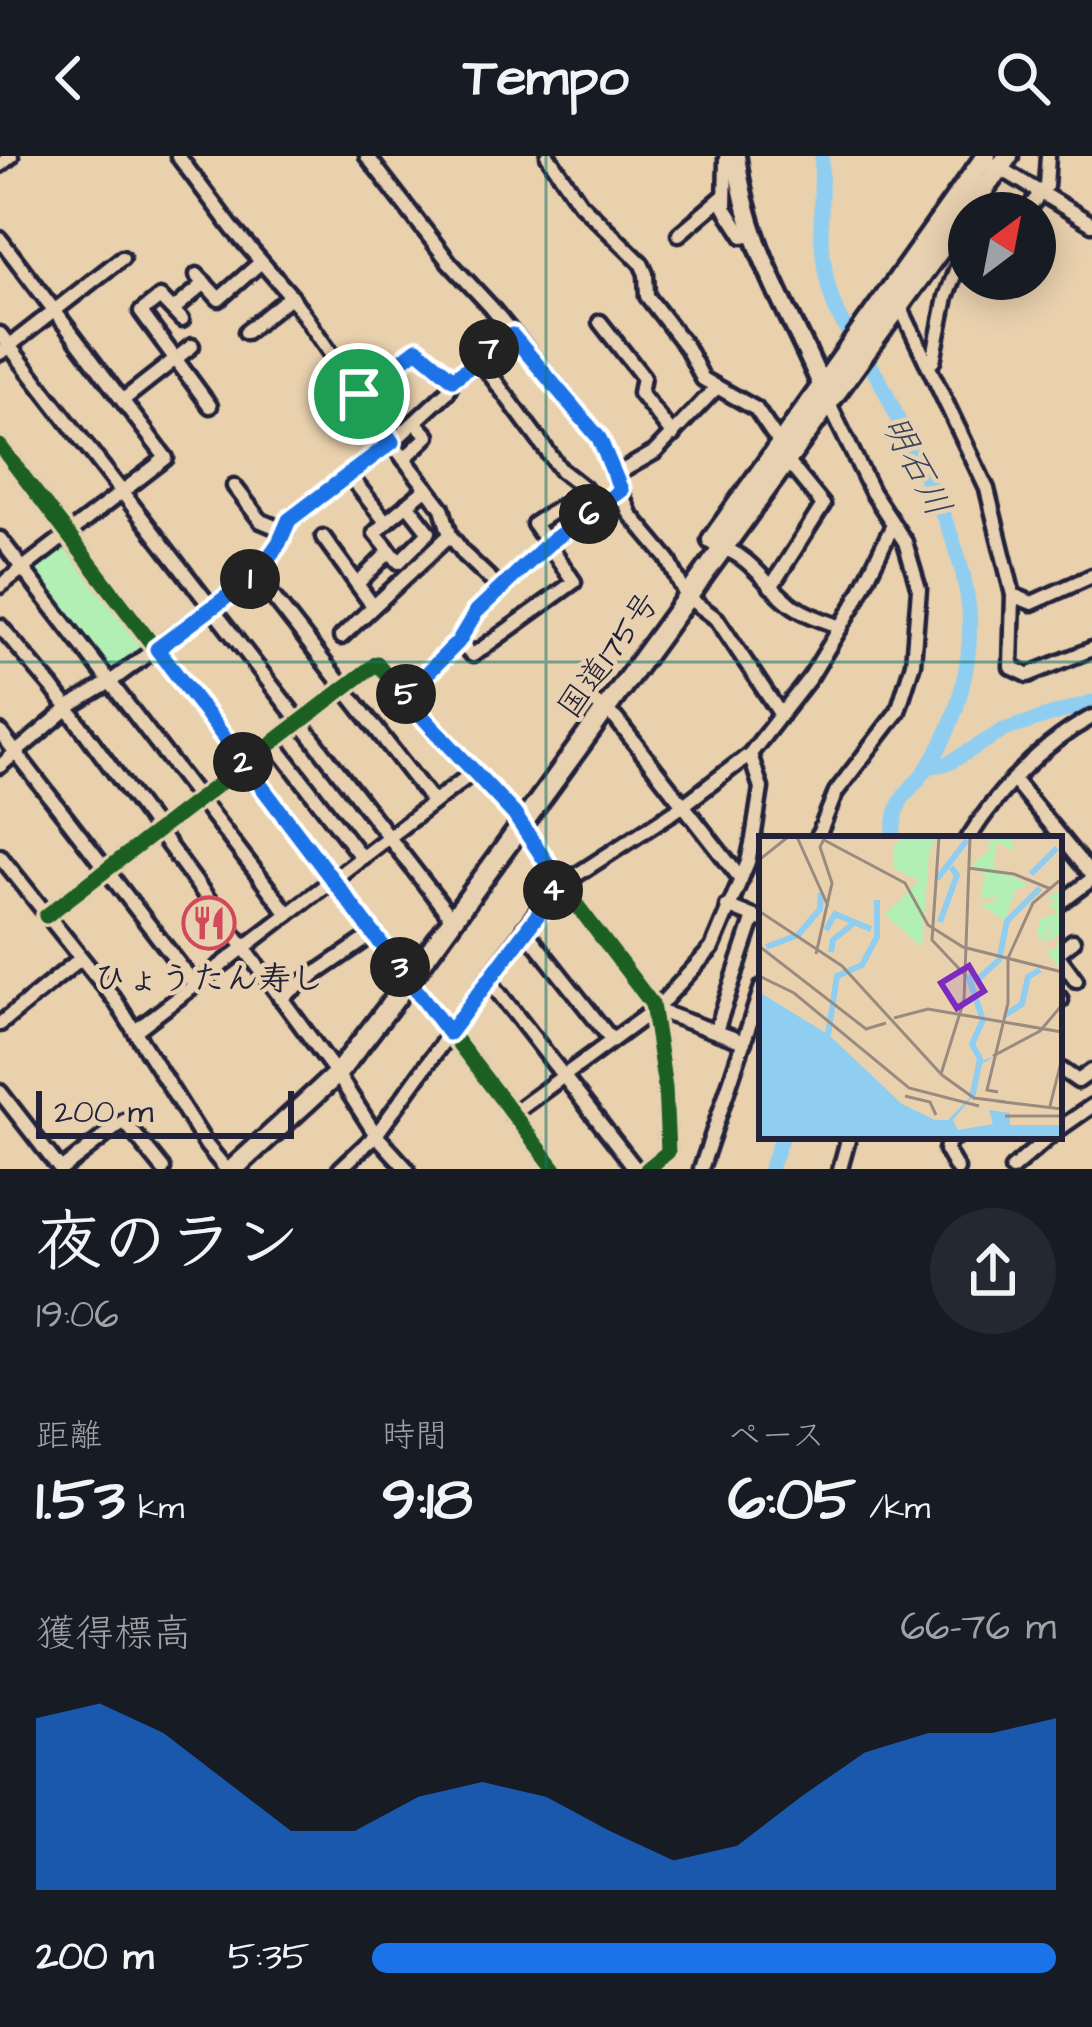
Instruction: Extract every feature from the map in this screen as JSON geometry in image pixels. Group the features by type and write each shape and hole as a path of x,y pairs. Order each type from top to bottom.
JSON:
{"highway":[{"name":"国道175号","path":"225,1168 333,1070 994,159"},
{"name":"国道175号","path":"683,590 722,548 832,383"}],"main road":[{"path":"736,157 744,214 773,287 832,383"}],"street":[{"path":"0,165 11,156"},
{"path":"178,156 291,296 442,508 451,535 501,589"},
{"path":"367,156 599,438 630,514 668,560 683,590 717,620 782,715"},
{"path":"548,156 580,203 641,263 646,296 687,348 703,379 756,409 775,437"},
{"path":"1042,192 1048,156"},
{"path":"736,157 726,158 725,208 743,236 752,234"},
{"path":"994,159 1040,192"},
{"path":"680,234 725,195"},
{"path":"1056,202 1092,224"},
{"path":"0,239 166,458 0,586"},
{"path":"122,257 3,345 449,915"},
{"path":"210,406 141,312 160,296 177,315 201,279 219,299 261,262"},
{"path":"895,295 987,489 1013,595 1011,667 1028,675 1092,649"},
{"path":"246,332 291,296"},
{"path":"928,364 933,361 948,300"},
{"path":"600,322 644,377 640,393 673,435"},
{"path":"0,766 72,705 256,575 289,520 392,442 447,392 453,379 512,335"},
{"path":"123,400 192,346"},
{"path":"359,394 417,349 453,379"},
{"path":"478,358 561,470 598,507"},
{"path":"818,836 836,791 898,712 913,663 919,590 905,542 892,527 832,383"},
{"path":"617,474 655,452 715,389"},
{"path":"404,459 428,436 415,422"},
{"path":"0,446 555,1169"},
{"path":"771,587 823,505 792,467"},
{"path":"349,475 386,522"},
{"path":"234,486 261,521 285,531"},
{"path":"407,504 428,532 399,562 375,533 386,522 407,504 427,488"},
{"path":"404,697 458,642 476,612 548,544 621,490"},
{"path":"458,642 473,656 574,582 534,524 560,507 579,522"},
{"path":"340,1169 376,1135 561,884 681,808 750,754 812,676 892,527"},
{"path":"341,638 451,535"},
{"path":"323,537 373,606"},
{"path":"0,539 287,914"},
{"path":"722,548 743,555 792,605 841,627"},
{"path":"357,584 390,551"},
{"path":"256,575 433,802"},
{"path":"1013,595 1032,603 1092,576"},
{"path":"0,626 69,712 376,1135 407,1169"},
{"path":"46,916 377,663 517,821 653,1009 665,1087 668,1152 674,1169"},
{"path":"600,706 616,719 741,879"},
{"path":"970,836 1013,779 1054,738 1092,717"},
{"path":"0,732 195,985"},
{"path":"273,742 361,857"},
{"path":"512,1114 653,1009 712,948 748,862 761,788 750,754"},
{"path":"135,1031 476,770"},
{"path":"1013,779 1059,836"},
{"path":"1062,840 1092,877 1062,902"},
{"path":"0,856 115,1000 225,1168"},
{"path":"716,1031 758,918 727,906"},
{"path":"524,929 611,1039"},
{"path":"280,998 375,933"},
{"path":"1062,952 1073,941"},
{"path":"0,1024 80,959"},
{"path":"1062,959 1076,980"},
{"path":"488,979 636,1169"},
{"path":"701,1169 759,998"},
{"path":"653,1009 744,1042"},
{"path":"1062,1070 1078,1081 1092,1103 1062,1127"},
{"path":"1078,1081 1092,1071"},
{"path":"0,1092 61,1169 124,1121 163,1169"},
{"path":"950,1167 946,1150 954,1139"},
{"path":"1012,1169 1047,1139"},
{"path":"838,1169 848,1141"},
{"path":"647,1169 668,1152"}],"green space":[{"path":"63,544 145,646 111,674 34,573"}],"waterway":[{"name":"明石川","path":"822,156 822,248 833,302 883,387 944,518 960,563 969,611 969,649 956,708 932,761 901,801 893,836"},
{"path":"928,767 949,763 1004,730 1092,702"},
{"name":"明石川","path":"770,1169 781,1139"}],"cycle path":[{"path":"0,446 555,1169"},
{"path":"46,916 377,663 424,721 514,814 652,1004 665,1087 668,1152 647,1169"}],"place":[{"name":"ひょうたん寿し","path":"209,923"}],"route":[{"path":"512,335 599,438 621,490 548,544 476,612 458,642 404,697 514,814 561,884 449,1033 157,649 256,575 289,520 392,442 359,394 417,349 453,379 512,335"}]}
